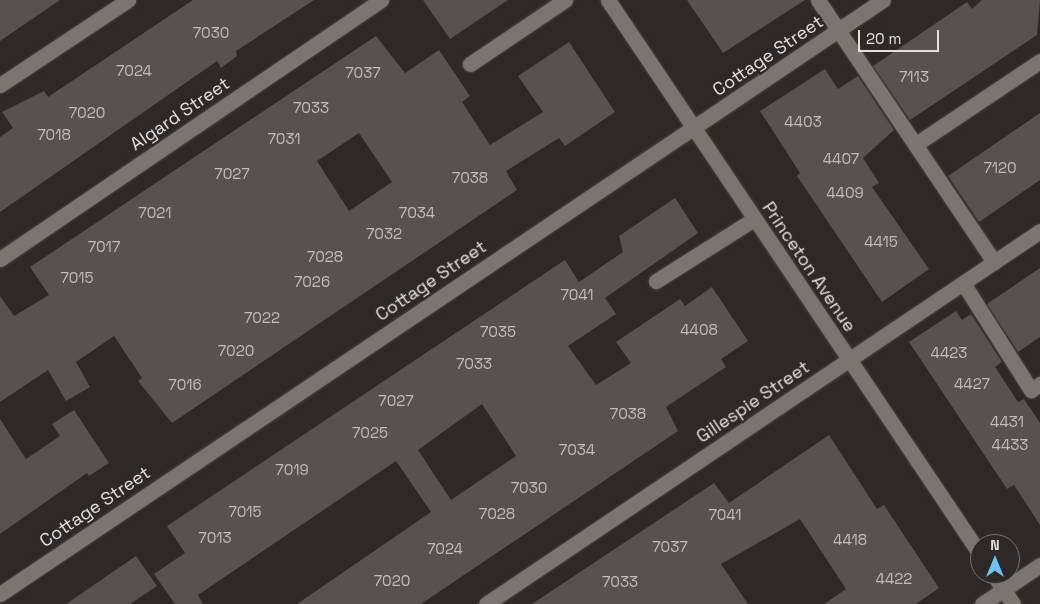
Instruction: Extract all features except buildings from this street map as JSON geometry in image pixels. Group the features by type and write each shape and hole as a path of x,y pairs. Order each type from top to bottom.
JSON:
{"street":[{"path":"0,85 128,0"},
{"name":"Algard Street","path":"0,259 379,0"},
{"path":"470,64 565,0"},
{"name":"Princeton Avenue","path":"608,0 970,539"},
{"path":"818,0 840,30 994,262"},
{"name":"Cottage Street","path":"0,594 883,0"},
{"path":"916,144 1040,61"},
{"path":"656,280 754,219"},
{"name":"Gillespie Street","path":"486,604 1040,231"},
{"path":"962,283 1031,390 1040,384"},
{"path":"982,604 1040,565"},
{"path":"1000,584 1014,604"}]}
